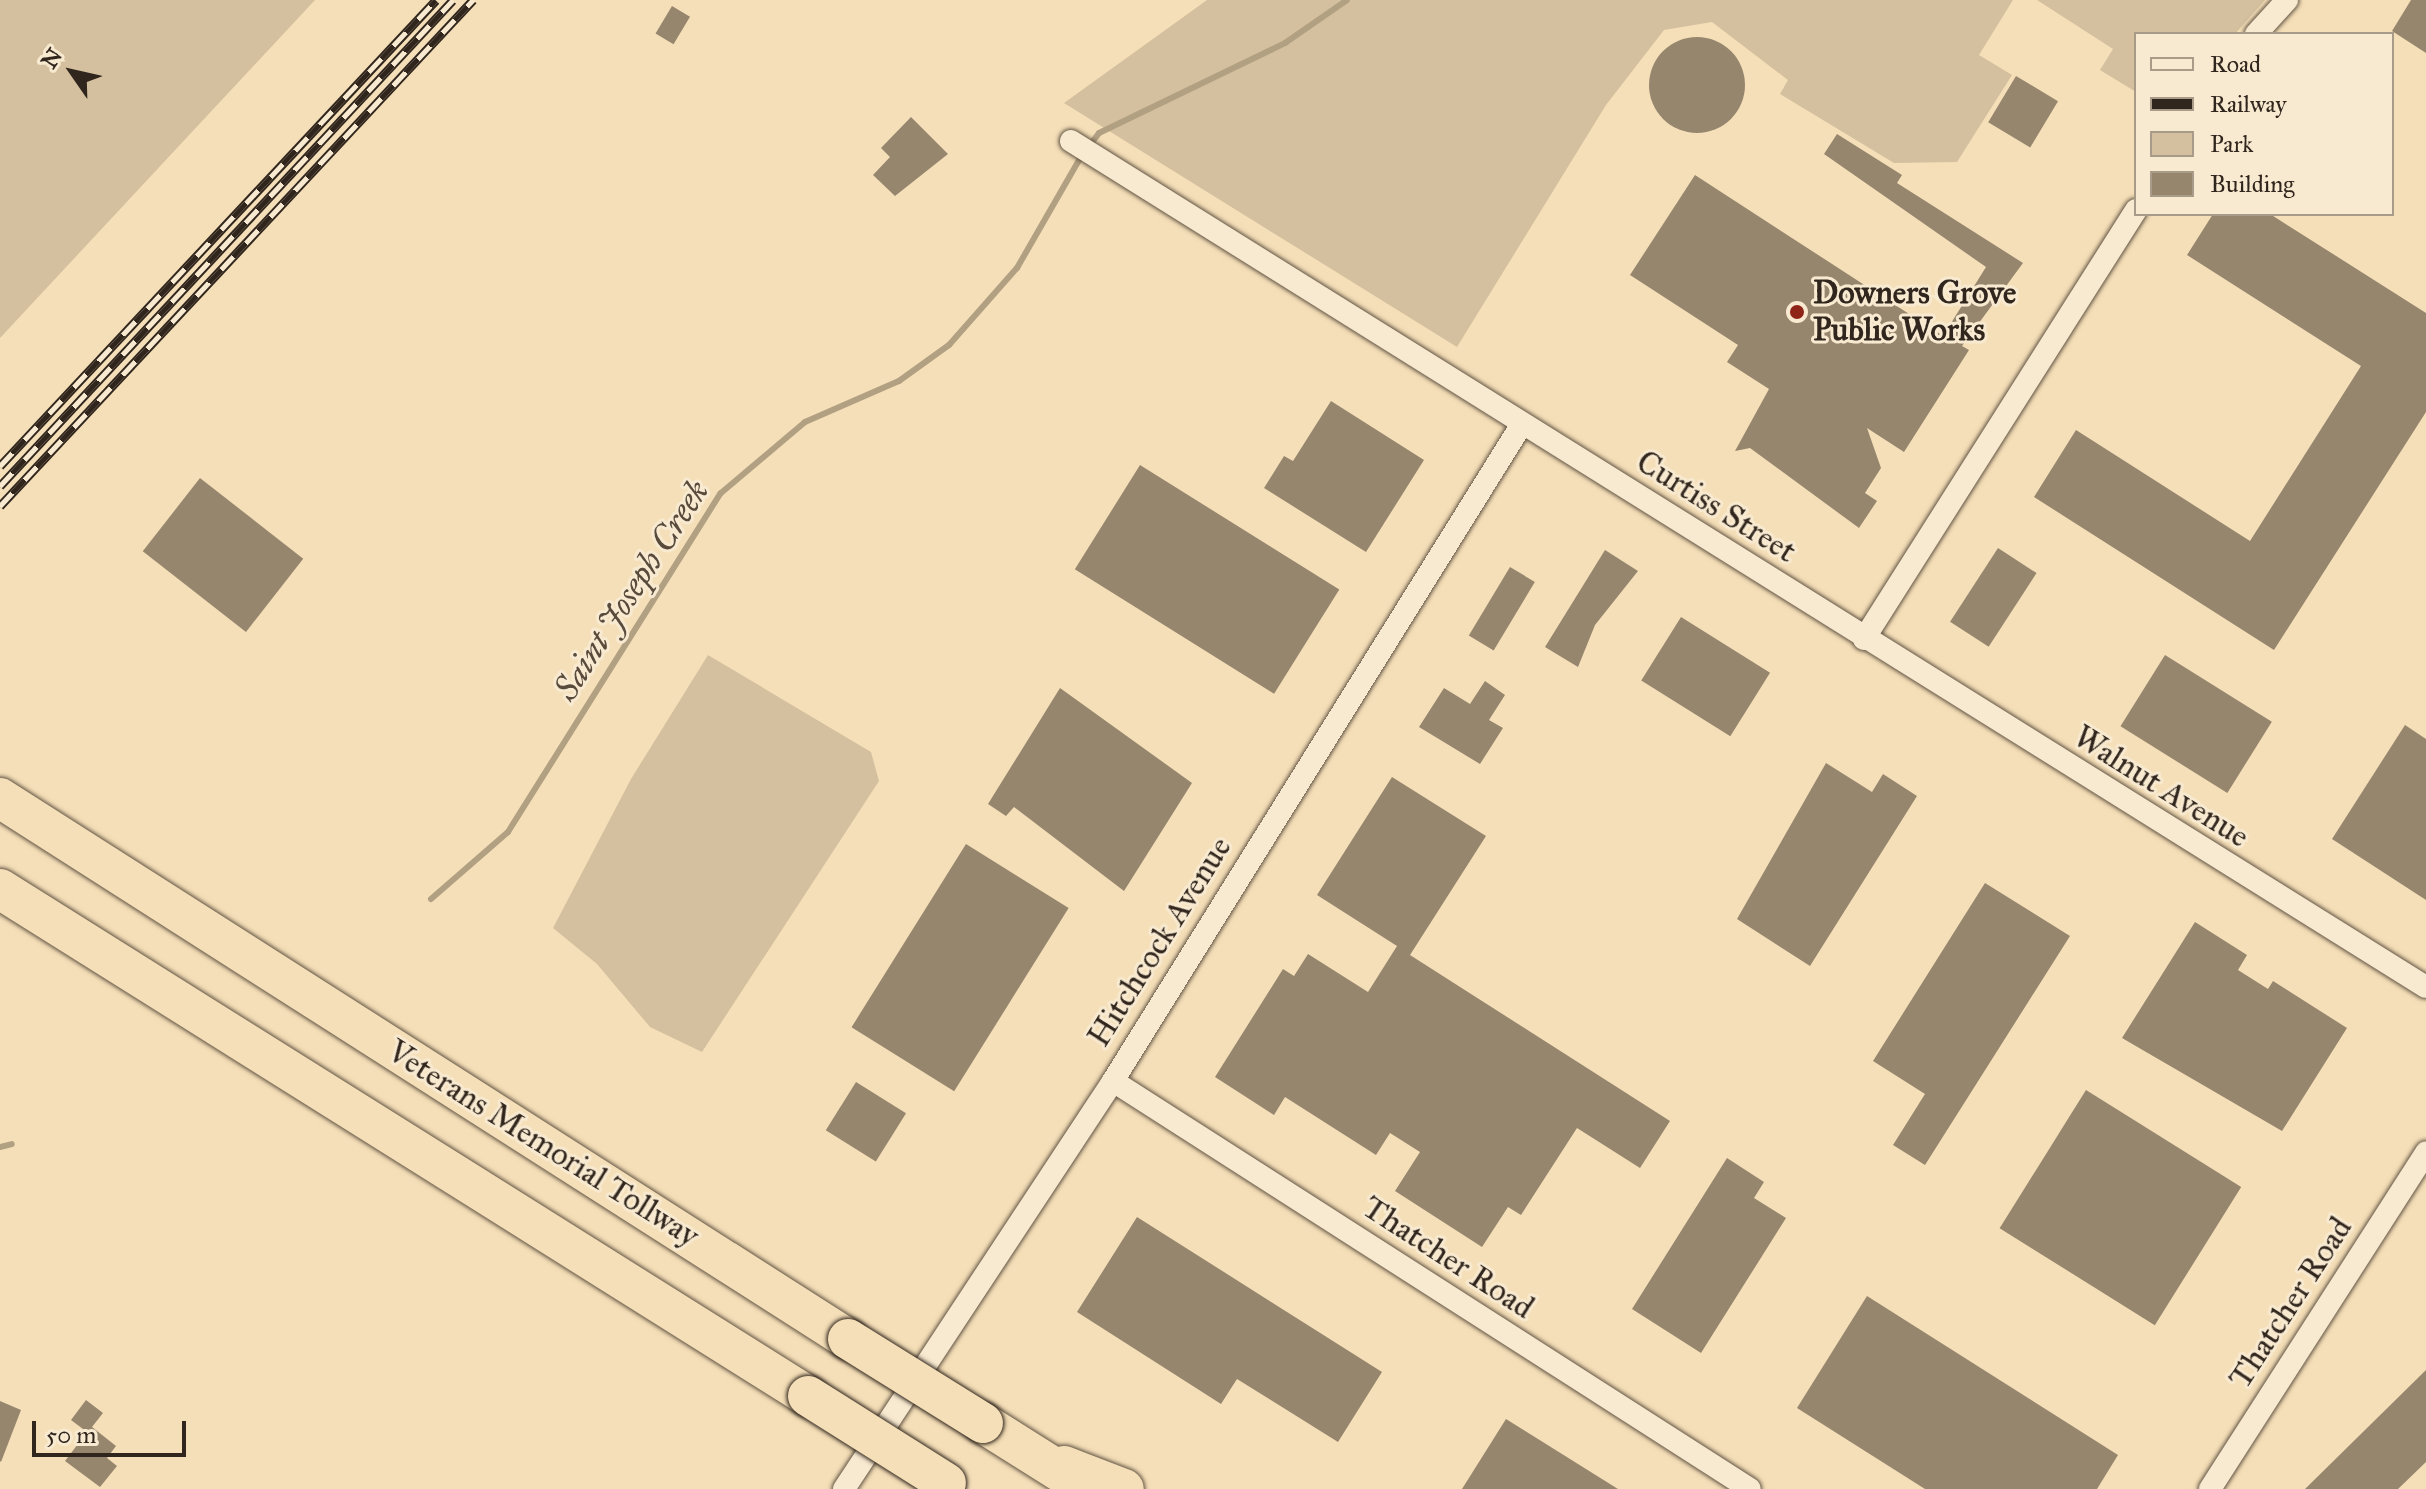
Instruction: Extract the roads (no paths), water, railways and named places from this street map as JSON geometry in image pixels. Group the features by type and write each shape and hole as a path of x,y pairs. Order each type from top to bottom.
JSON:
{"highway":[{"name":"Veterans Memorial Tollway","path":"0,798 1088,1489"},
{"path":"0,889 951,1486"},
{"path":"1034,1455 1124,1489"}],"street":[{"path":"2258,32 2287,0"},
{"name":"Curtiss Street","path":"1071,141 1864,639"},
{"path":"1864,639 2134,213"},
{"name":"Hitchcock Avenue","path":"844,1489 1113,1081 1522,424"},
{"name":"Walnut Avenue","path":"1864,639 2426,987"},
{"name":"Thatcher Road","path":"1113,1081 1750,1489"},
{"name":"Thatcher Road","path":"2210,1489 2426,1152"}],"waterway":[{"name":"Saint Joseph Creek","path":"1089,146 1099,133 1285,43 1347,0"},
{"name":"Saint Joseph Creek","path":"431,899 508,832 721,493 805,422 899,381 949,345 1017,268 1082,155"},
{"name":"Saint Joseph Creek","path":"0,1147 12,1144"}],"railway":[{"path":"0,466 436,0"},
{"path":"0,486 453,0"},
{"path":"0,506 473,0"}],"place":[{"name":"Downers Grove Public Works","path":"1797,312"}]}
